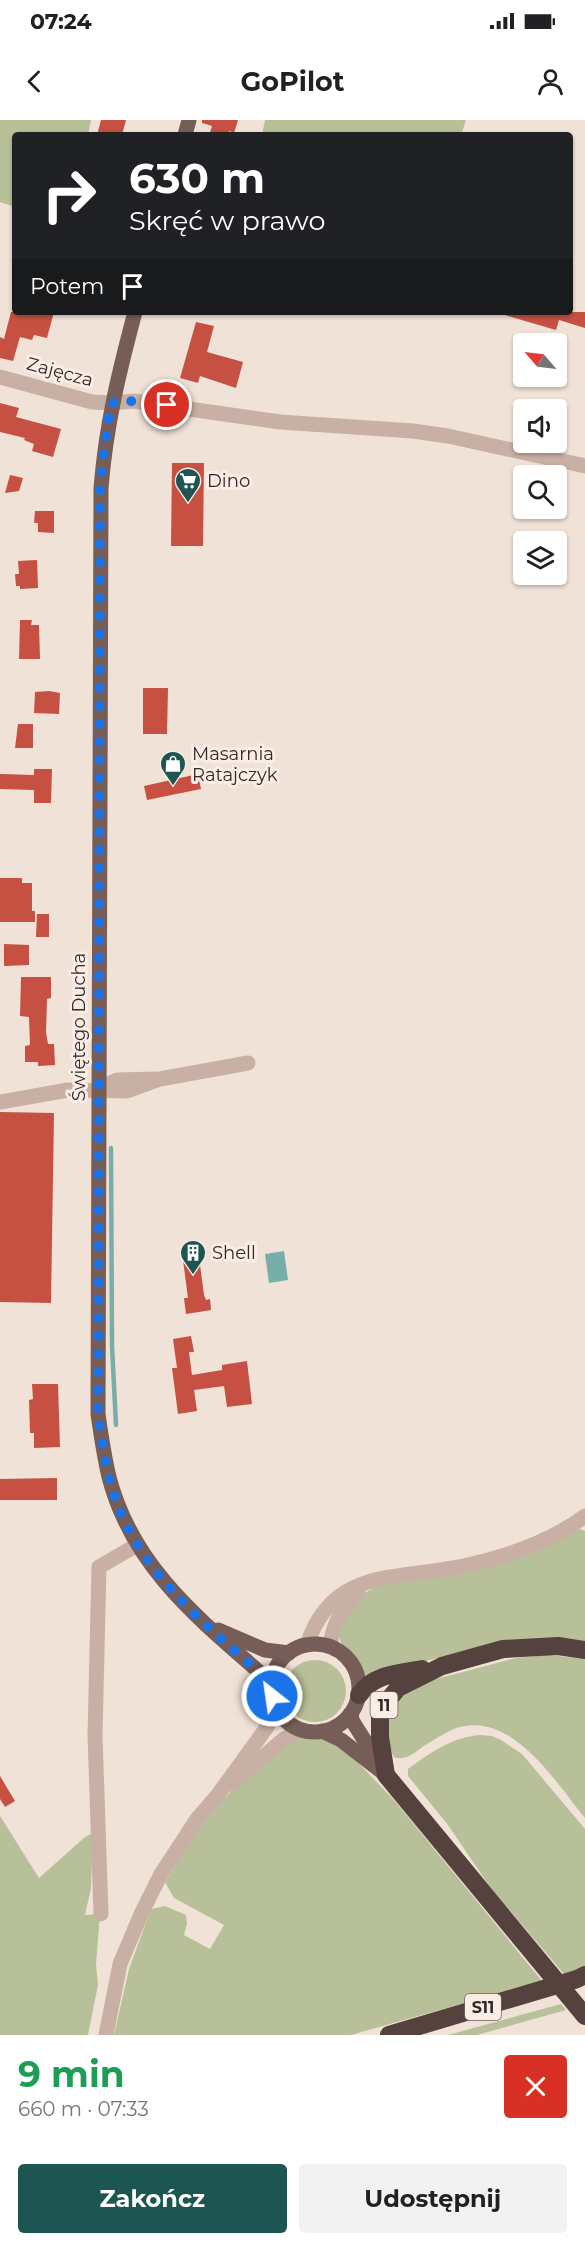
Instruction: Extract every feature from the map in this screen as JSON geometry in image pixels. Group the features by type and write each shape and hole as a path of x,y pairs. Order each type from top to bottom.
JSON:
{"highway":[{"name":"11","path":"359,1695 365,1686 383,1677 442,1666 502,1649 558,1646 585,1650"},
{"name":"11","path":"386,1775 382,1759 380,1717 386,1702 398,1688 442,1666"},
{"path":"386,1775 585,2016"},
{"name":"S11","path":"389,2035 581,1977"}],"main road":[{"name":"Świętego Ducha","path":"134,315 111,403 100,488 98,1414 109,1479 137,1545 156,1573 202,1622 272,1683"},
{"name":"Świętego Ducha","path":"202,1622 245,1643 265,1650 288,1653"},
{"path":"322,1731 333,1728 350,1714 359,1695 359,1682 350,1660 341,1652 330,1646 307,1645 288,1653 274,1672 272,1683 274,1702 284,1718 300,1729 322,1731 341,1740 386,1775"},
{"path":"350,1714 386,1775"}],"street":[{"name":"Zajęcza","path":"0,376 92,402 134,401 280,422 413,431 448,436 585,466"},
{"path":"0,1102 68,1090 126,1091 160,1079 248,1063"},
{"path":"307,1645 312,1626 328,1605 352,1588 368,1581 462,1566 505,1555 539,1542 585,1516"},
{"path":"101,1914 95,1736 99,1568 137,1545"},
{"path":"330,1646 332,1630 338,1616 368,1581"},
{"path":"106,2035 120,1964 161,1874 181,1841 267,1727 274,1702"},
{"path":"217,1796 284,1738 300,1729"}],"green space":[{"path":"0,120 91,120 89,132 12,132 12,206 0,202"},
{"path":"265,120 466,120 462,132 263,132"},
{"path":"580,1529 585,1531 585,1642 450,1655 367,1676 360,1674 340,1641 339,1626 342,1614 373,1589 385,1584 469,1572 505,1562 562,1534"},
{"path":"549,1655 585,1659 585,1818 532,1754 516,1740 498,1730 480,1725 460,1727 443,1734 408,1757 394,1757 386,1740 390,1706 417,1684 516,1658"},
{"path":"315,1660 337,1669 346,1691 337,1713 315,1722 293,1713 284,1691 293,1669"},
{"path":"480,1735 492,1736 501,1740 522,1754 585,1829 585,1967 564,1974 490,1887 448,1825 408,1776 408,1769 442,1747 460,1739"},
{"path":"296,1737 319,1737 347,1751 394,1800 542,1981 351,2035 114,2035 129,1969 151,1909 165,1906 186,1915 187,1924 184,1935 210,1949 224,1925 174,1898 165,1882 199,1828 238,1783"},
{"path":"0,1816 39,1878 85,1837 93,1833 91,1888 85,1915 100,1914 96,1964 98,1985 88,2035 0,2035"},
{"path":"561,2004 566,2010 477,2035 448,2035"}],"water":[{"path":"284,1251 288,1280 269,1283 265,1254"}],"building":[{"path":"101,120 126,120 123,132 98,132"},
{"path":"202,120 238,120 234,132 210,132 212,126 202,123"},
{"path":"11,312 12,315 53,315 47,338 34,335 32,340 20,337 13,361 0,358 0,337 4,339"},
{"path":"573,312 585,312 585,328 559,320 556,330 505,315 573,315"},
{"path":"196,322 214,326 207,352 243,362 236,388 200,376 198,383 180,378"},
{"path":"0,403 19,408 16,417 61,429 53,457 32,451 34,444 24,440 25,438 0,432"},
{"name":"Dino","path":"172,463 204,463 203,546 171,546"},
{"path":"10,475 23,478 19,491 5,493"},
{"path":"35,511 54,511 54,533 38,532 38,523 34,523"},
{"path":"37,560 38,588 20,589 20,586 16,586 15,574 19,574 18,561"},
{"path":"20,620 32,620 31,625 39,625 40,659 19,659"},
{"path":"143,688 168,688 167,734 143,734"},
{"path":"35,692 60,693 59,714 34,713"},
{"path":"18,724 33,724 33,748 15,748"},
{"path":"34,769 52,769 51,803 34,803 34,790 0,789 0,774 34,775"},
{"name":"Masarnia Ratajczyk","path":"198,774 201,789 147,800 144,786"},
{"path":"0,878 22,878 22,883 32,883 32,911 35,911 35,922 0,922"},
{"path":"37,914 49,914 49,937 36,937"},
{"path":"4,944 29,945 29,965 4,966"},
{"path":"21,977 51,977 51,998 47,999 46,1032 48,1044 54,1044 55,1065 38,1066 38,1062 25,1062 25,1046 30,1045 29,1017 20,1016"},
{"path":"0,1112 54,1113 51,1303 0,1302"},
{"path":"199,1257 204,1295 206,1300 210,1299 211,1310 186,1314 184,1298 188,1298 183,1260"},
{"path":"191,1336 194,1352 189,1352 192,1375 222,1370 222,1365 247,1361 252,1404 227,1407 224,1386 194,1390 197,1411 178,1414 172,1368 177,1368 173,1339"},
{"path":"32,1384 58,1384 60,1447 34,1448 34,1433 30,1433 29,1400 33,1399"},
{"path":"57,1478 57,1500 0,1500 0,1479"},
{"path":"0,1776 15,1801 5,1807 0,1799"}],"waterway":[{"path":"111,1148 112,1346 116,1425"}],"place":[{"name":"Dino","path":"188,504"},
{"name":"Masarnia Ratajczyk","path":"173,787"},
{"name":"Shell","path":"193,1276"}],"route":[{"path":"167,405 134,401 111,403 100,488 98,1414 109,1479 137,1545 174,1594 202,1622 272,1683 272,1696"}]}
